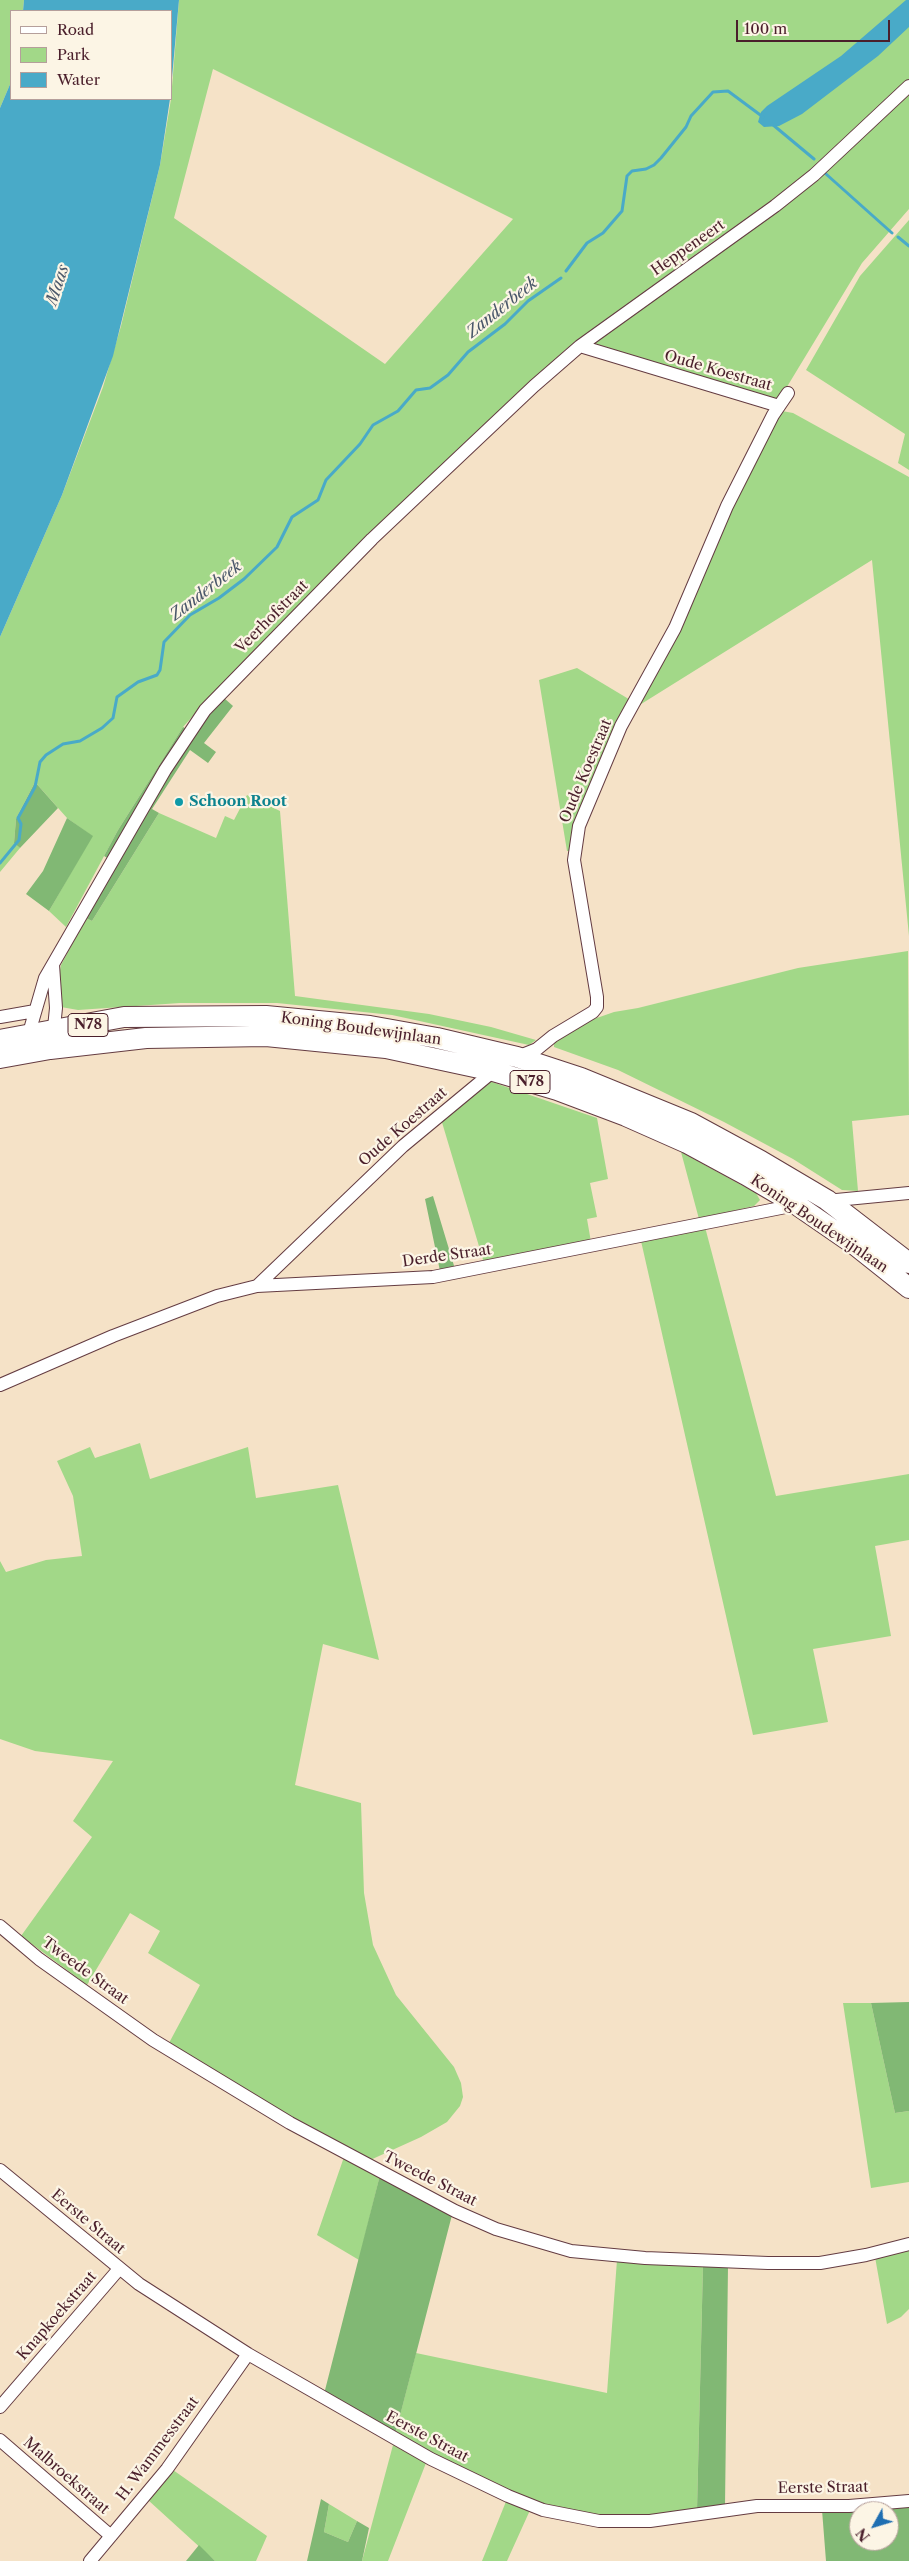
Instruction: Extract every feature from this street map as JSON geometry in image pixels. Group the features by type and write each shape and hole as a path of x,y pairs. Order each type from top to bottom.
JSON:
{"main road":[{"name":"Koning Boudewijnlaan","path":"0,1058 124,1017 266,1016 379,1028 437,1038 517,1057 590,1082 691,1123 827,1200 909,1263"},
{"name":"Koning Boudewijnlaan","path":"0,1040 29,1033 53,1039 266,1036 386,1048 493,1071 556,1090 626,1116 687,1143 746,1174 797,1205 855,1245 909,1288"}],"street":[{"name":"Heppeneert","path":"580,346 775,206 825,166 909,86"},
{"name":"Oude Koestraat","path":"257,1286 403,1146 493,1071 517,1057 537,1049 553,1036 593,1012 596,1007 597,997 574,860 579,826 621,726 675,628 727,506 779,406 580,346"},
{"name":"Veerhofstraat","path":"29,1033 45,978 165,770 205,710 372,539 580,346"},
{"path":"779,406 788,393"},
{"path":"53,1039 54,964"},
{"path":"0,1017 35,1011"},
{"name":"Derde Straat","path":"1,1383 217,1296 257,1286 433,1277 797,1205 827,1200 909,1193"},
{"name":"Tweede Straat","path":"0,1926 39,1959 153,2040 282,2118 455,2211 496,2230 571,2251 645,2258 768,2263 820,2263 866,2255 909,2244"},
{"name":"Eerste Straat","path":"0,2170 119,2269 161,2299 248,2354 432,2460 508,2496 557,2514 599,2521 650,2521 757,2506 849,2506 909,2501"},
{"name":"Knapkoekstraat","path":"0,2407 119,2269"},
{"name":"H. Wammesstraat","path":"90,2561 168,2469 248,2354"},
{"name":"Malbroekstraat","path":"0,2440 110,2536"}],"green space":[{"path":"0,0 24,0 23,10 10,10 10,84 0,108"},
{"path":"179,0 909,0 909,79 859,129 793,188 711,243 565,350 418,487 229,676 183,727 118,830 66,927 49,911 92,836 67,818 35,782 16,819 14,843 20,848 0,872 0,637 62,495 103,387 121,326 160,165 172,100","holes":["213,69 513,219 385,364 174,218"]},
{"path":"909,95 909,209 862,263 779,400 590,344 806,189"},
{"path":"909,220 909,470 898,463 905,434 806,370 860,276"},
{"path":"782,411 793,413 909,477 909,936 872,560 638,706 756,455"},
{"path":"577,668 632,701 571,851 567,851 539,680"},
{"path":"224,698 233,706 204,743 216,752 208,763 190,750 152,809 159,813 92,921 86,918 116,863 104,856 118,830 183,727 194,733"},
{"path":"35,782 58,808 20,848 14,843 16,819"},
{"path":"247,795 280,811 295,996 429,1014 491,1027 536,1040 529,1045 392,1015 277,1003 180,1003 78,1010 61,1007 58,980 61,965 86,918 92,921 159,813 216,838 225,816 234,820"},
{"path":"67,818 93,836 49,911 26,894 43,871"},
{"path":"908,951 909,1115 852,1121 858,1191 842,1190 793,1159 724,1122 618,1070 554,1047 554,1041 594,1019 614,1012 638,1008 798,968"},
{"path":"489,1081 597,1118 608,1179 590,1183 597,1217 587,1219 591,1242 484,1263 441,1119"},
{"path":"681,1152 756,1193 760,1200 754,1206 699,1219"},
{"path":"433,1196 455,1269 440,1271 425,1199"},
{"path":"705,1227 776,1496 909,1474 909,1540 875,1546 891,1636 813,1649 828,1722 753,1735 641,1241"},
{"path":"140,1443 150,1479 248,1447 256,1498 338,1485 379,1660 323,1644 295,1785 361,1803 364,1893 373,1945 396,1995 454,2067 461,2083 463,2097 460,2106 447,2122 421,2137 368,2161 295,2120 169,2043 200,1985 148,1953 160,1931 130,1913 87,1985 21,1936 92,1837 73,1821 113,1761 35,1751 0,1739 0,1561 6,1572 46,1560 82,1556 73,1496 57,1461 90,1447 95,1458"},
{"path":"909,2002 909,2111 895,2113 871,2003"},
{"path":"843,2003 871,2003 895,2113 909,2111 909,2182 871,2188"},
{"path":"344,2157 380,2175 359,2260 317,2235"},
{"path":"380,2175 452,2215 395,2435 324,2394"},
{"path":"909,2250 909,2309 901,2317 887,2324 875,2257"},
{"path":"617,2260 703,2265 697,2510 670,2514 621,2516 568,2514 541,2507 395,2435 416,2353 607,2393"},
{"path":"703,2265 728,2266 725,2505 697,2510"},
{"path":"393,2445 426,2463 388,2561 362,2561"},
{"path":"173,2470 267,2536 256,2561 215,2561 148,2500"},
{"path":"321,2499 329,2504 324,2532 348,2542 357,2521 369,2528 362,2561 307,2561"},
{"path":"507,2499 531,2508 507,2561 482,2561"},
{"path":"329,2504 357,2521 348,2542 324,2532"},
{"path":"909,2505 909,2561 826,2561 822,2510 849,2508 849,2551 899,2551 899,2506"},
{"path":"199,2545 215,2561 186,2561"}],"water":[{"path":"24,0 179,0 172,78 172,10 23,10"},
{"path":"906,0 909,0 909,27 878,56 802,114 779,126 764,127 758,122 761,112 767,106 841,56"},
{"name":"Maas","path":"10,84 10,100 170,100 160,165 113,356 62,495 0,637 0,108"}],"waterway":[{"name":"Zanderbeek","path":"566,271 587,243 603,233 622,211 627,176 632,171 646,169 654,165 686,127 691,116 713,92 728,91 763,117"},
{"name":"Zanderbeek","path":"772,124 814,159"},
{"name":"Zanderbeek","path":"826,174 892,233"},
{"name":"Zanderbeek","path":"898,237 909,246"},
{"name":"Zanderbeek","path":"0,863 19,840 21,824 18,818 35,787 40,762 46,755 63,744 80,741 102,728 113,718 117,697 138,682 157,675 160,670 164,642 190,615 219,598 244,579 277,547 292,517 318,500 326,480 360,444 373,425 398,411 416,390 430,388 448,375 468,352 505,324 528,301 561,278"}],"place":[{"name":"Schoon Root","path":"179,802"}]}
